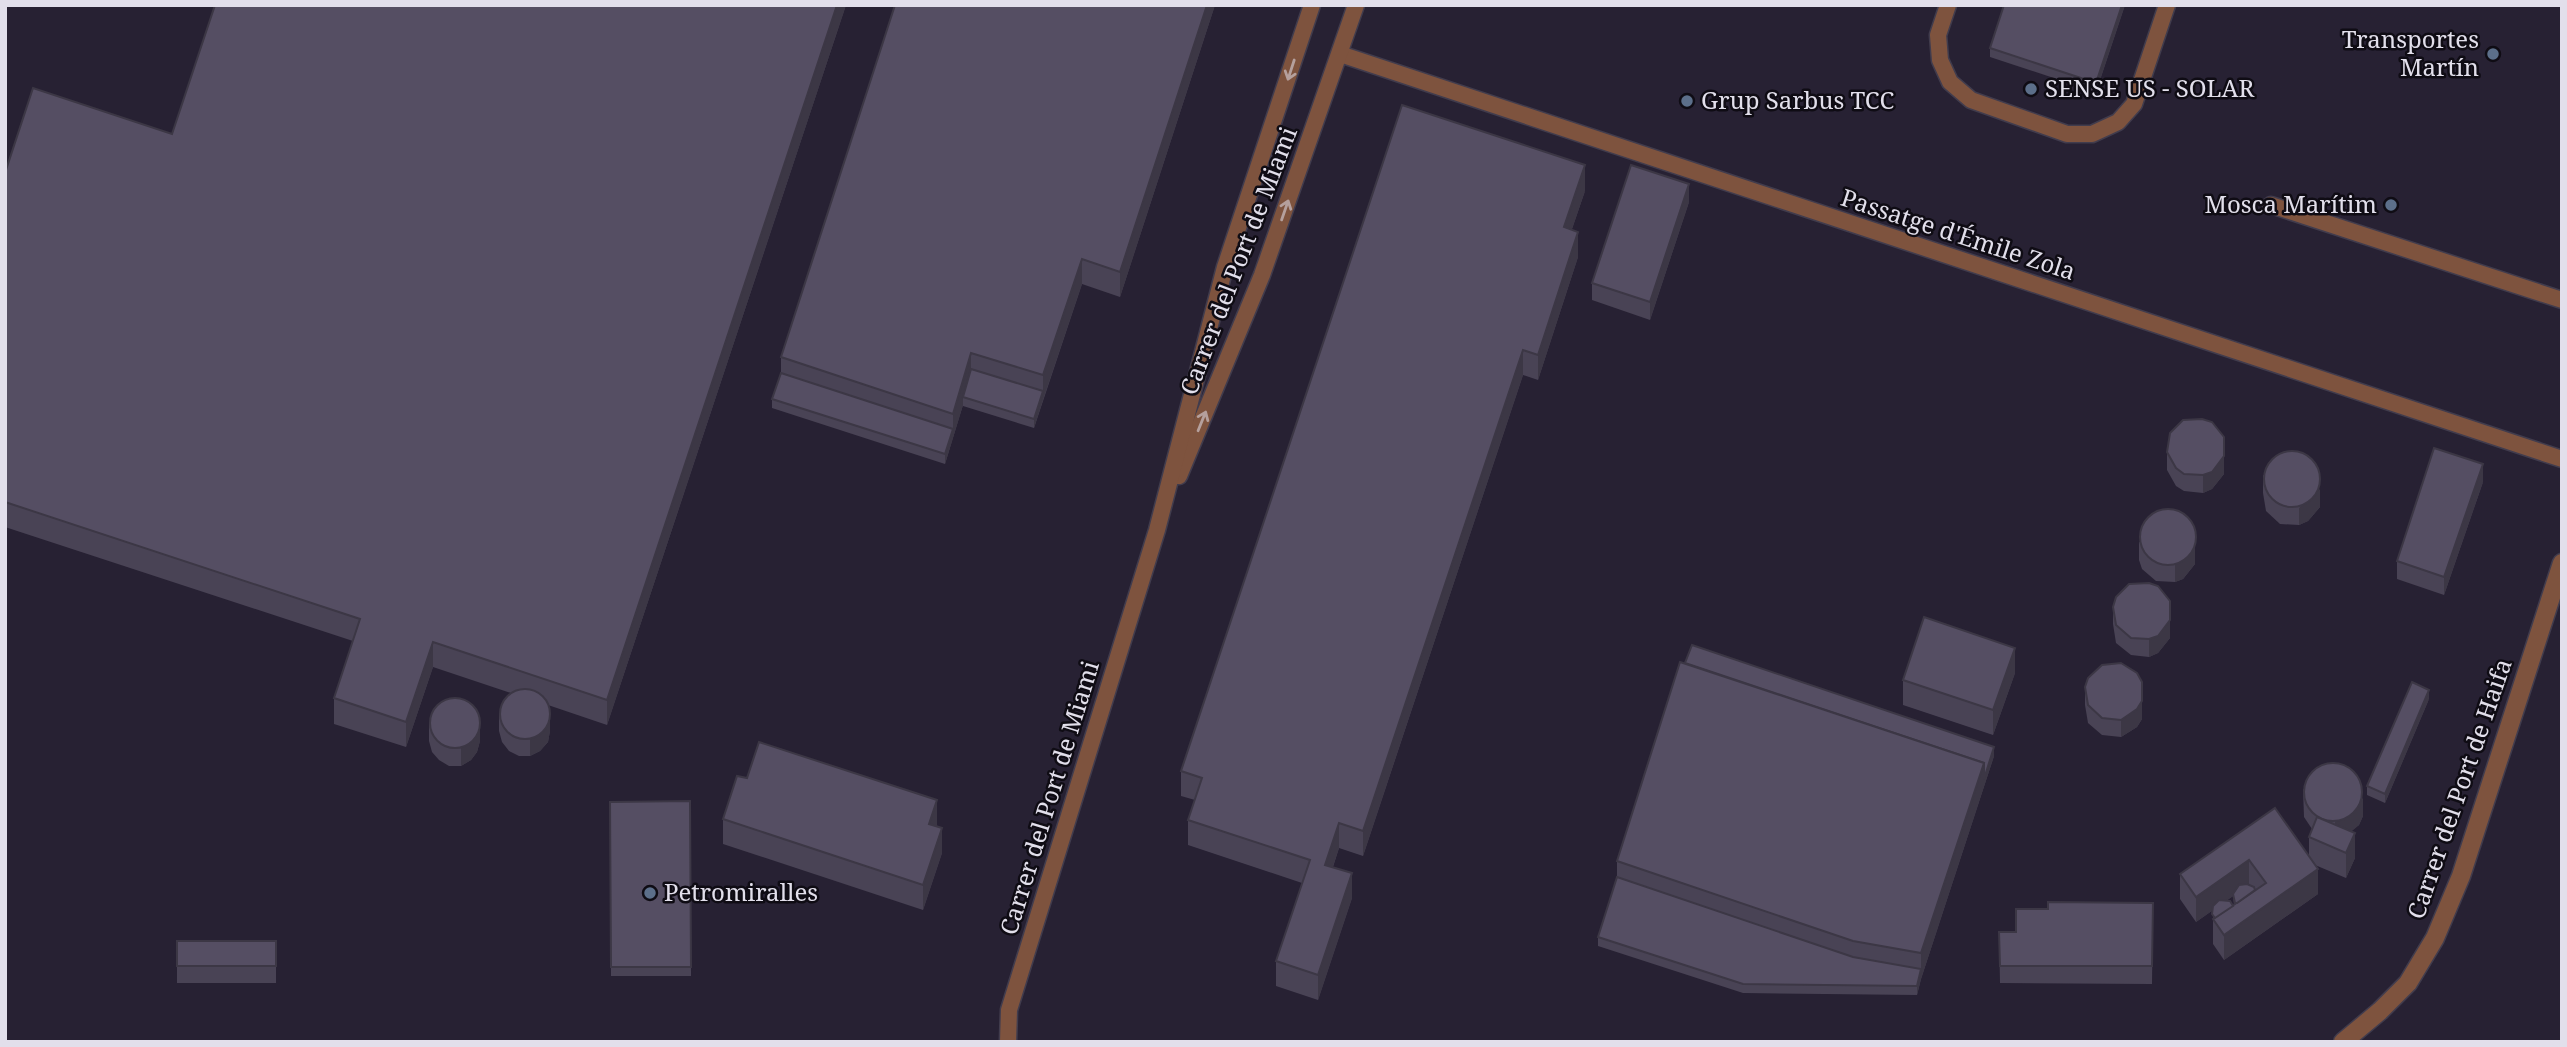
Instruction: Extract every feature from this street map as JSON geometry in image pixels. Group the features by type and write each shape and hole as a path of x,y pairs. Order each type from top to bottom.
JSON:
{"street":[{"name":"Carrer del Port de Haifa","path":"2343,1042 2408,983 2435,937 2460,876 2562,563"}],"lane":[{"name":"Carrer del Port de Miami","path":"1008,1042 1009,1010 1157,530 1225,267 1312,5"},
{"name":"Carrer del Port de Miami","path":"1157,530 1262,275 1356,5"},
{"path":"1948,5 1938,35 1940,60 1950,82 1971,100 2067,134 2092,134 2118,122 2134,104 2167,5"},
{"name":"Passatge d'Émile Zola","path":"1340,54 2562,459"},
{"path":"2272,205 2562,300"}],"building":[{"path":"215,5 837,5 607,700 433,642 406,722 334,698 360,619 5,502 5,173 33,88 172,134"},
{"path":"895,5 1207,5 1120,272 1082,259 1043,375 971,353 953,414 781,357"},
{"path":"2004,5 2122,5 2096,83 1990,48"},
{"path":"1402,105 1585,165 1564,227 1578,232 1538,355 1523,350 1363,831 1339,823 1325,865 1352,873 1318,975 1276,961 1310,860 1188,820 1202,778 1181,771"},
{"path":"1631,165 1689,184 1650,302 1592,283"},
{"path":"971,369 1043,391 1034,419 963,397"},
{"path":"781,373 953,429 945,454 772,399"},
{"path":"2202,419 2212,422 2224,437 2224,456 2212,472 2203,475 2184,474 2176,468 2167,452 2170,433 2183,420"},
{"path":"2434,448 2483,464 2444,577 2397,561"},
{"path":"2286,451 2298,451 2308,455 2316,463 2320,479 2316,495 2308,503 2298,507 2286,507 2276,503 2268,495 2264,485 2264,473 2268,463 2276,455"},
{"path":"2162,509 2174,509 2184,513 2192,521 2196,537 2192,553 2184,561 2174,565 2162,565 2152,561 2144,553 2140,543 2140,531 2144,521 2152,513"},
{"path":"2149,583 2158,586 2170,601 2170,620 2158,636 2149,639 2131,638 2116,625 2113,607 2116,597 2129,584"},
{"path":"1924,617 2015,648 1993,710 1903,680"},
{"path":"1692,645 1994,747 1984,779 1984,763 1685,663"},
{"path":"1680,662 1984,763 1921,953 1853,941 1617,861"},
{"path":"2121,663 2137,673 2142,682 2142,701 2137,709 2121,720 2102,718 2088,705 2085,687 2088,678 2102,665"},
{"path":"2412,682 2429,690 2385,794 2367,786"},
{"path":"525,689 543,696 550,714 543,732 525,739 507,732 500,714 507,696"},
{"path":"455,698 473,705 480,723 473,741 455,748 437,741 430,723 437,705"},
{"path":"759,742 937,800 929,824 942,828 923,885 723,819 737,776 747,778"},
{"path":"2327,763 2339,763 2354,771 2362,786 2362,798 2354,813 2339,821 2327,821 2312,813 2304,798 2304,786 2312,771"},
{"name":"Petromiralles","path":"690,801 691,967 611,967 610,802"},
{"path":"2275,808 2318,869 2224,935 2213,919 2266,883 2249,860 2196,897 2180,874"},
{"path":"2317,817 2355,833 2346,853 2309,837"},
{"path":"1617,877 1853,957 1921,969 1917,986 1743,984 1598,937"},
{"path":"2247,884 2255,890 2235,903 2233,894 2239,885"},
{"path":"2219,900 2230,901 2233,906 2215,918 2212,914 2213,906"},
{"path":"2048,902 2153,903 2152,966 2000,966 1999,932 2016,932 2016,909 2048,909"},
{"path":"177,941 276,941 276,966 177,966"}],"place":[{"name":"Transportes Martín","path":"2493,54"},
{"name":"SENSE US - SOLAR","path":"2031,89"},
{"name":"Grup Sarbus TCC","path":"1687,101"},
{"name":"Mosca Marítim","path":"2391,205"},
{"name":"Petromiralles","path":"650,893"}]}
